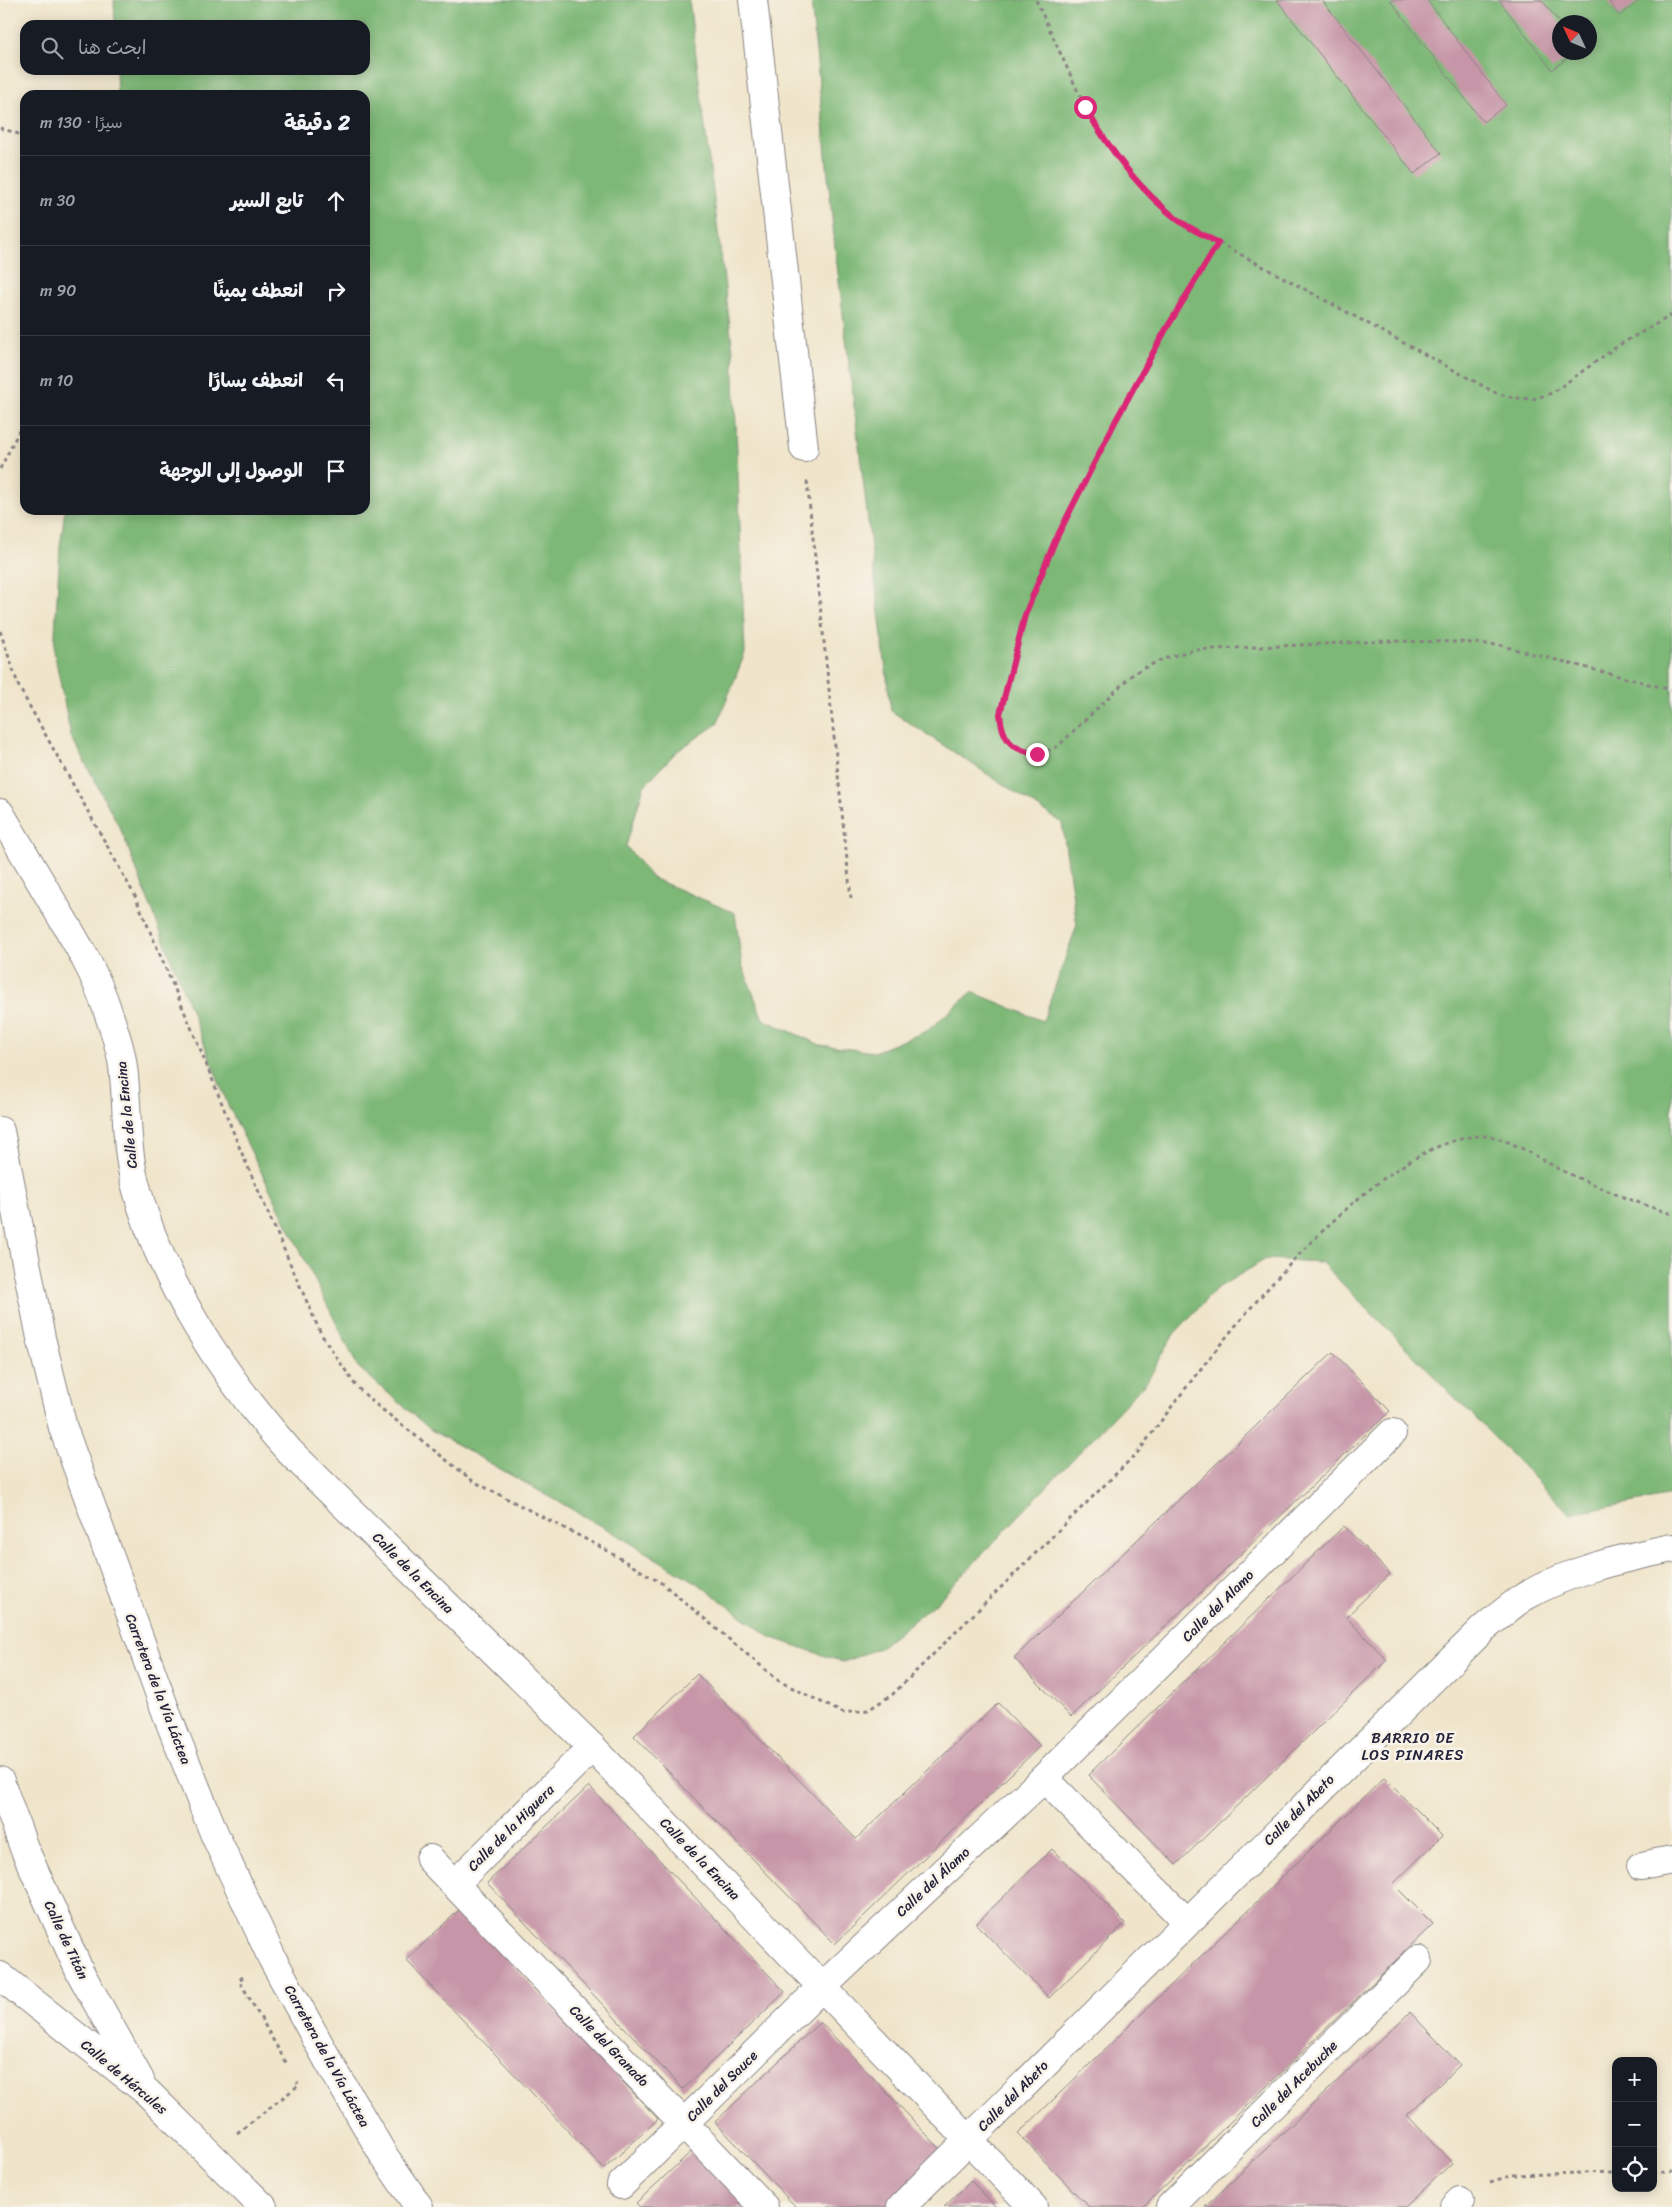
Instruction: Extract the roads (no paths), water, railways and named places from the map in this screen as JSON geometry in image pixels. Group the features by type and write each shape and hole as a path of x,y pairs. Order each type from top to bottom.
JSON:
{"street":[{"path":"753,0 804,448"},
{"name":"Calle de la Encina","path":"0,814 87,960 108,1011 123,1065 127,1137 135,1183 164,1262 192,1318 256,1413 290,1452 592,1747 1033,2207"},
{"name":"Carretera de la Vía Láctea","path":"0,1131 41,1338 63,1428 169,1720 214,1833 272,1958 328,2062 384,2156 419,2207"},
{"name":"Calle del Alamo","path":"1044,1778 1392,1433"},
{"name":"Calle del Abeto","path":"901,2207 1484,1628 1523,1598 1565,1577 1607,1561 1672,1548"},
{"name":"Calle de la Higuera","path":"455,1884 592,1747"},
{"path":"1044,1778 1186,1922"},
{"name":"Calle del Álamo","path":"822,1987 1044,1778"},
{"name":"Calle de Titán","path":"0,1781 24,1848 80,1972 146,2092"},
{"path":"430,1859 455,1884"},
{"path":"1642,1866 1672,1860"},
{"name":"Calle del Granado","path":"455,1884 764,2207"},
{"name":"Calle del Acebuche","path":"1170,2207 1418,1960"},
{"name":"Calle de Hércules","path":"0,1976 146,2092 263,2207"},
{"name":"Calle del Sauce","path":"621,2186 822,1987"}],"district":[{"name":"BARRIO DE LOS PINARES","path":"1413,1746"}]}
